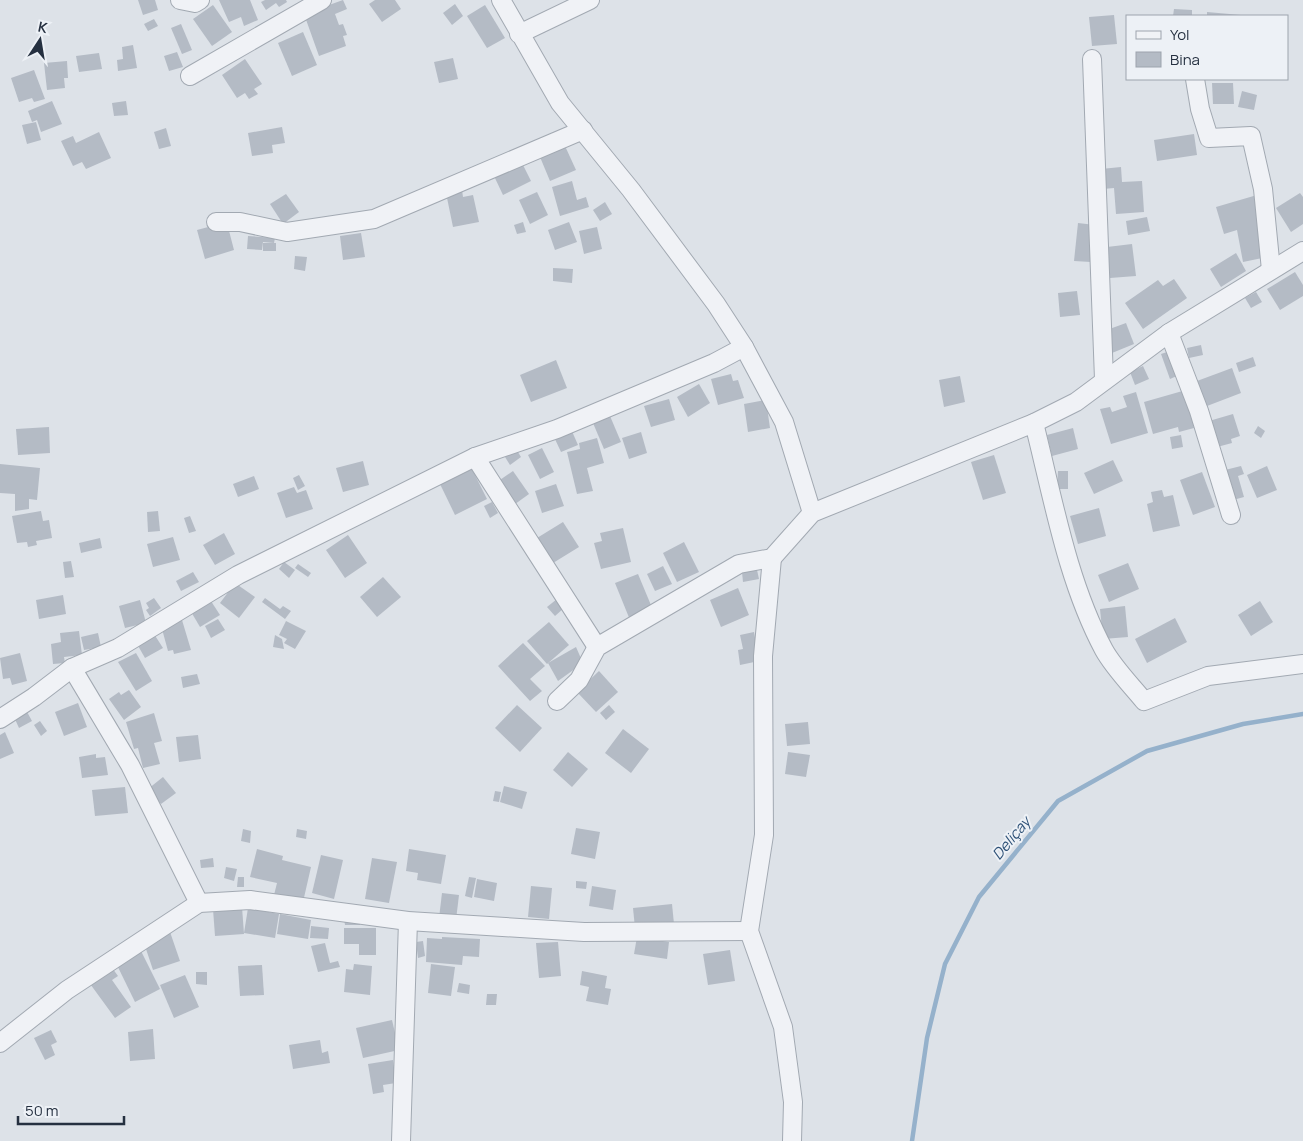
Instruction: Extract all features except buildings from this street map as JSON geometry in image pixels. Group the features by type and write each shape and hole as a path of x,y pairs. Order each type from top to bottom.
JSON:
{"street":[{"path":"180,0 195,3 200,0"},
{"path":"190,76 322,0"},
{"path":"501,0 560,103 676,251 744,347 784,422 812,513"},
{"path":"519,34 590,0"},
{"path":"1092,59 1104,379"},
{"path":"1195,80 1200,109 1209,138 1252,136 1263,188 1271,270"},
{"path":"216,222 240,222 287,232 374,219 582,130"},
{"path":"792,1141 793,1102 783,1027 749,931 764,835 763,656 772,558 812,513 1034,423 1076,402 1104,379 1169,333 1303,251"},
{"path":"1169,333 1199,411 1231,515"},
{"path":"0,719 34,697 72,668 118,648 238,575 475,457 557,429 714,363 744,347"},
{"path":"1034,423 1068,559 1089,617 1105,651 1144,701 1208,676 1303,664"},
{"path":"475,457 597,647"},
{"path":"557,701 578,680 597,647 739,564 772,558"},
{"path":"72,668 130,765 198,903"},
{"path":"0,1043 67,990 198,903 250,900 408,921 584,932 749,931"},
{"path":"402,1141 408,921"}],"waterway":[{"name":"Deliçay","path":"912,1141 927,1038 945,964 979,897 1058,801 1147,751 1243,724 1303,714"}]}
